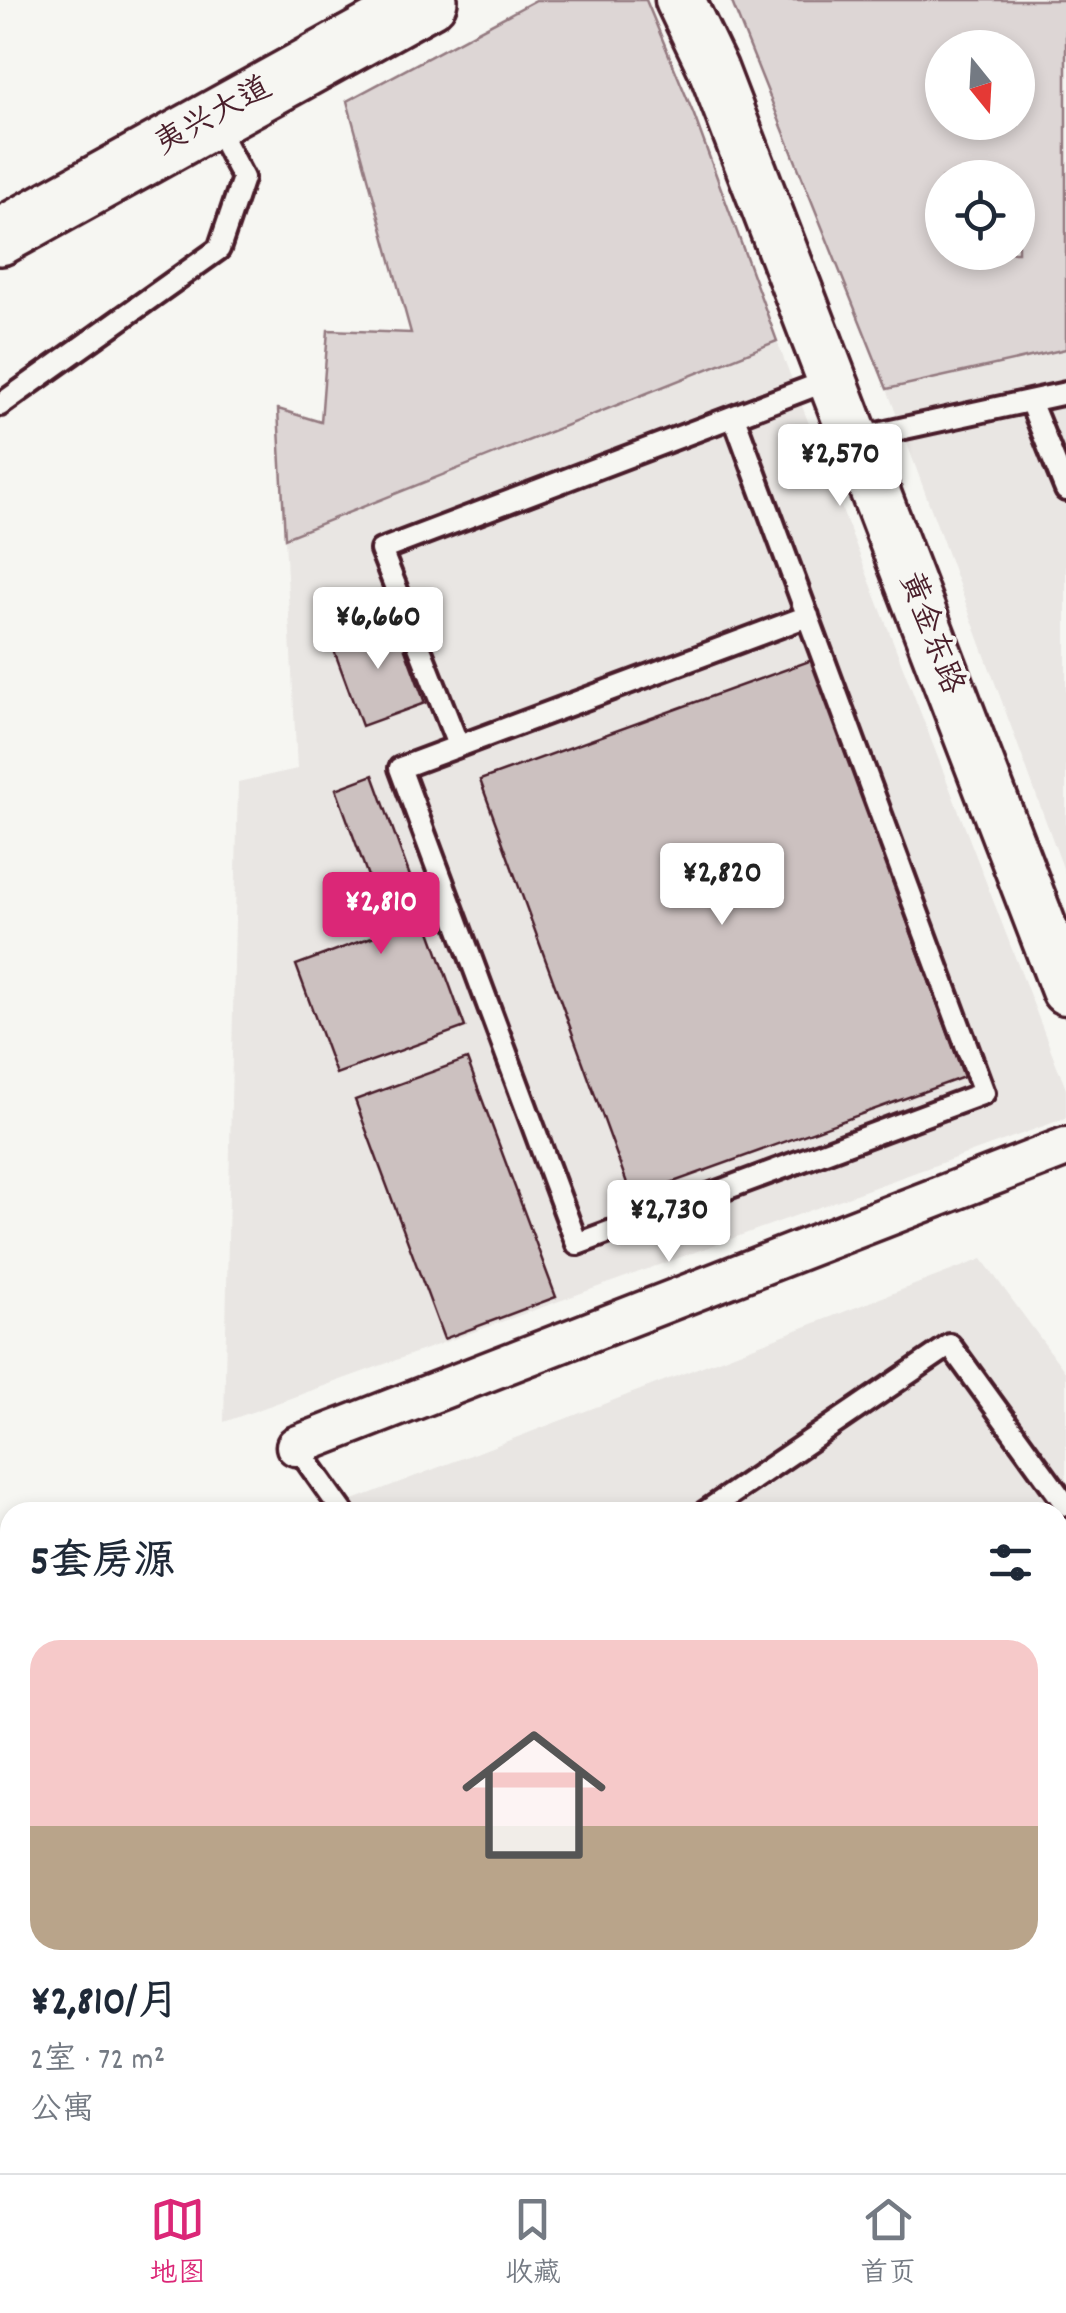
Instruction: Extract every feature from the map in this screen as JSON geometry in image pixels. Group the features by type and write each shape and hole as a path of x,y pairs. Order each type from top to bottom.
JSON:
{"highway":[{"name":"夷兴大道","path":"0,201 366,0"},
{"name":"夷兴大道","path":"0,236 429,0"}],"street":[{"name":"黄金东路","path":"680,0 713,69 1066,990"},
{"path":"296,1446 1066,1147"}],"lane":[{"path":"0,405 219,249 244,178 212,119"},
{"path":"458,745 381,550 832,379"},
{"path":"854,440 1066,393"},
{"path":"1030,401 1066,490"},
{"path":"734,416 808,616 984,1092 577,1244 400,768 808,616"},
{"path":"720,1502 950,1345 1063,1502"},
{"path":"296,1446 336,1502"}],"shaded area":[{"path":"536,0 646,0 694,115 777,341 285,538 278,409 321,422 328,330 411,333 347,101"},
{"path":"731,0 1066,0 1066,349 887,389"},
{"path":"777,341 1066,1089 1066,1118 224,1422 238,782 297,769 285,538"},
{"path":"1066,349 1066,876 887,389"},
{"path":"982,1259 1066,1373 1066,1502 348,1502"}],"building":[{"path":"394,619 425,703 362,726 331,642"},
{"path":"812,660 964,1077 632,1197 480,780"},
{"path":"373,775 465,1027 336,1074 296,965 388,931 336,789"},
{"path":"467,1059 556,1297 444,1339 355,1100"}]}
